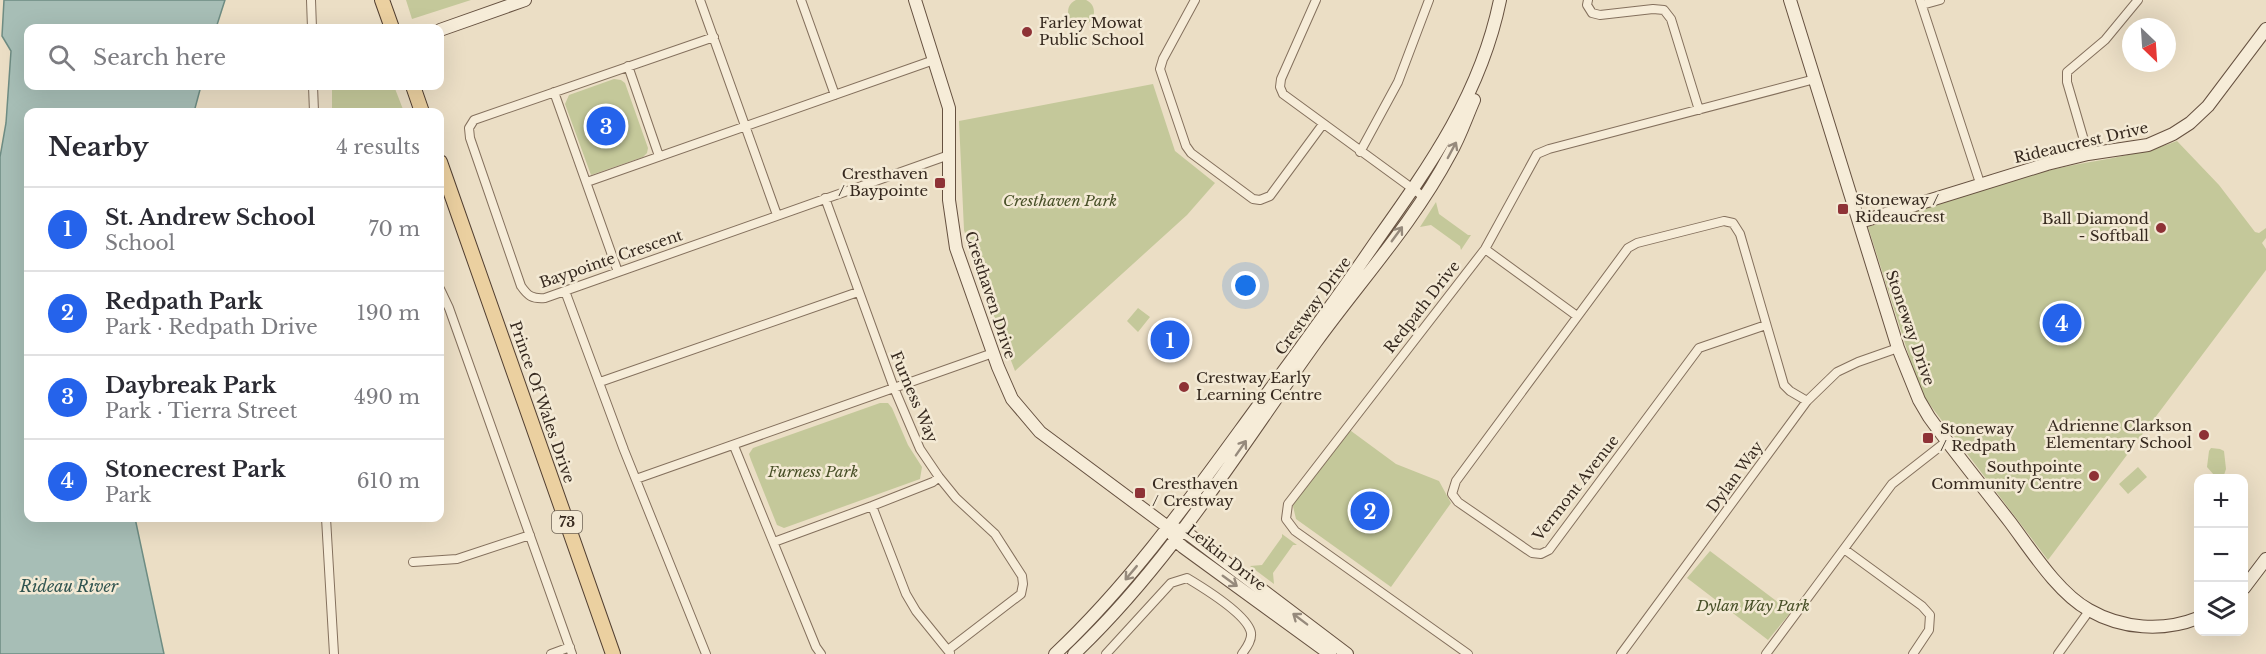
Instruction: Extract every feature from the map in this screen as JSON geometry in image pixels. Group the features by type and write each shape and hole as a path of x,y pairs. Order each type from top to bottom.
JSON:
{"main road":[{"path":"382,0 391,24"},
{"path":"414,90 420,108"},
{"name":"Prince Of Wales Drive","path":"444,173 613,654"}],"street":[{"path":"311,0 312,24"},
{"path":"444,29 525,0"},
{"path":"700,0 777,215"},
{"path":"801,0 835,95"},
{"name":"Cresthaven Drive","path":"915,0 949,108 949,200 956,248 1012,399 1040,432 1169,528"},
{"path":"1195,0 1163,59 1160,69 1186,146 1191,153 1253,199 1260,200 1270,196 1323,124"},
{"path":"1316,0 1281,80 1280,87 1283,94 1419,194"},
{"path":"1360,152 1398,82 1429,0"},
{"name":"Crestway Drive","path":"1055,654 1099,612 1169,528 1419,194 1468,96 1500,0"},
{"name":"Crestway Drive","path":"1074,654 1130,595 1180,536 1458,139 1497,38 1509,0"},
{"path":"1588,0 1587,5 1592,13 1600,15 1653,9 1664,10 1671,19 1699,110"},
{"name":"Stoneway Drive","path":"1790,0 1898,348 1918,400 1947,441 2057,581 2079,603 2089,610 2125,624 2171,626 2194,619"},
{"path":"1940,0 1921,3 1980,183"},
{"path":"2088,154 2067,82 2067,72 2105,40 2138,0"},
{"name":"Rideaucrest Drive","path":"1860,222 1980,183 2088,154 2148,145 2182,129 2208,106 2266,29"},
{"name":"Baypointe Crescent","path":"714,37 474,120 469,128 470,138 521,286 528,296 536,299 545,298 949,155"},
{"path":"586,182 934,60"},
{"path":"628,66 659,156"},
{"name":"Redpath Drive","path":"1468,654 1295,531 1286,519 1288,504 1485,249 1537,154 1815,79"},
{"path":"314,90 314,108"},
{"path":"554,93 618,272"},
{"name":"Furness Way","path":"825,198 894,388 920,449 956,498 995,534 1022,576 1021,594 949,652"},
{"path":"1485,249 1577,316 1628,248 1637,243 1724,221 1733,223 1740,234 1784,385 1807,401"},
{"path":"565,291 636,479 706,654"},
{"path":"600,382 858,292"},
{"path":"444,297 571,651 550,654"},
{"name":"Vermont Avenue","path":"1577,316 1456,481 1452,494 1458,502 1532,553 1541,554 1549,550 1699,348 1766,325"},
{"name":"Dylan Way","path":"1621,654 1807,401 1837,372 1857,362 1898,348"},
{"path":"636,479 993,352"},
{"path":"1766,654 1892,484 1947,441"},
{"path":"734,446 821,654"},
{"path":"774,542 933,482 939,477"},
{"path":"872,506 906,594 916,611 949,652"},
{"path":"326,522 334,654"},
{"name":"Leikin Drive","path":"1169,528 1347,654"},
{"path":"413,562 457,559 530,535"},
{"name":"Leikin Drive","path":"1180,536 1330,654"},
{"path":"1844,549 1922,606 1930,615 1929,630 1913,654"},
{"path":"2248,583 2266,559"},
{"path":"1106,654 1171,583 1187,578 1246,621 1251,633 1248,645 1242,654"},
{"path":"2058,654 2089,610"}],"green space":[{"path":"1081,-1 1090,3 1094,12 1090,21 1081,25 1072,21 1068,12 1072,3"},
{"path":"406,0 471,0 412,19"},
{"path":"614,79 625,83 648,148 647,153 643,157 591,175 565,104 569,95"},
{"name":"Cresthaven Park","path":"1153,84 1175,151 1215,183 1187,215 1015,371 975,266 964,230 959,121"},
{"path":"332,90 396,90 402,108 332,108"},
{"path":"2177,141 2219,185 2255,232 2259,233 2266,228 2266,238 2262,243 2266,249 2266,270 2048,560 1924,397 1868,227 2021,178 2161,147"},
{"path":"1436,202 1439,214 1471,235 1461,250 1460,246 1431,225 1420,227"},
{"path":"1138,308 1150,317 1138,332 1127,321"},
{"name":"Furness Park","path":"880,403 888,403 892,408 908,445 922,467 920,479 784,528 777,525 749,454 753,448"},
{"path":"1347,428 1396,464 1439,481 1451,503 1391,587 1296,519 1292,502"},
{"path":"2211,448 2224,451 2224,474 2213,474 2207,467"},
{"path":"2138,467 2147,477 2128,494 2119,484"},
{"path":"1282,534 1297,545 1293,545 1273,573 1274,584 1250,566 1262,565"},
{"name":"Dylan Way Park","path":"1710,551 1791,612 1768,640 1687,578"}],"water":[{"name":"Rideau River","path":"4,0 225,0 217,24 24,24 24,90 200,90 195,108 24,108 24,522 136,522 164,654 0,654 0,157 6,123 11,51 2,36"}],"place":[{"name":"Farley Mowat Public School","path":"1027,32"},
{"name":"Daybreak Park","path":"606,126"},
{"name":"Cresthaven / Baypointe","path":"940,183"},
{"name":"Stoneway / Rideaucrest","path":"1843,209"},
{"name":"Ball Diamond - Softball","path":"2161,228"},
{"name":"Stonecrest Park","path":"2062,323"},
{"name":"St. Andrew School","path":"1170,340"},
{"name":"Crestway Early Learning Centre","path":"1184,387"},
{"name":"Adrienne Clarkson Elementary School","path":"2204,435"},
{"name":"Stoneway / Redpath","path":"1928,438"},
{"name":"Southpointe Community Centre","path":"2094,476"},
{"name":"Cresthaven / Crestway","path":"1140,493"},
{"name":"Redpath Park","path":"1370,511"}]}
